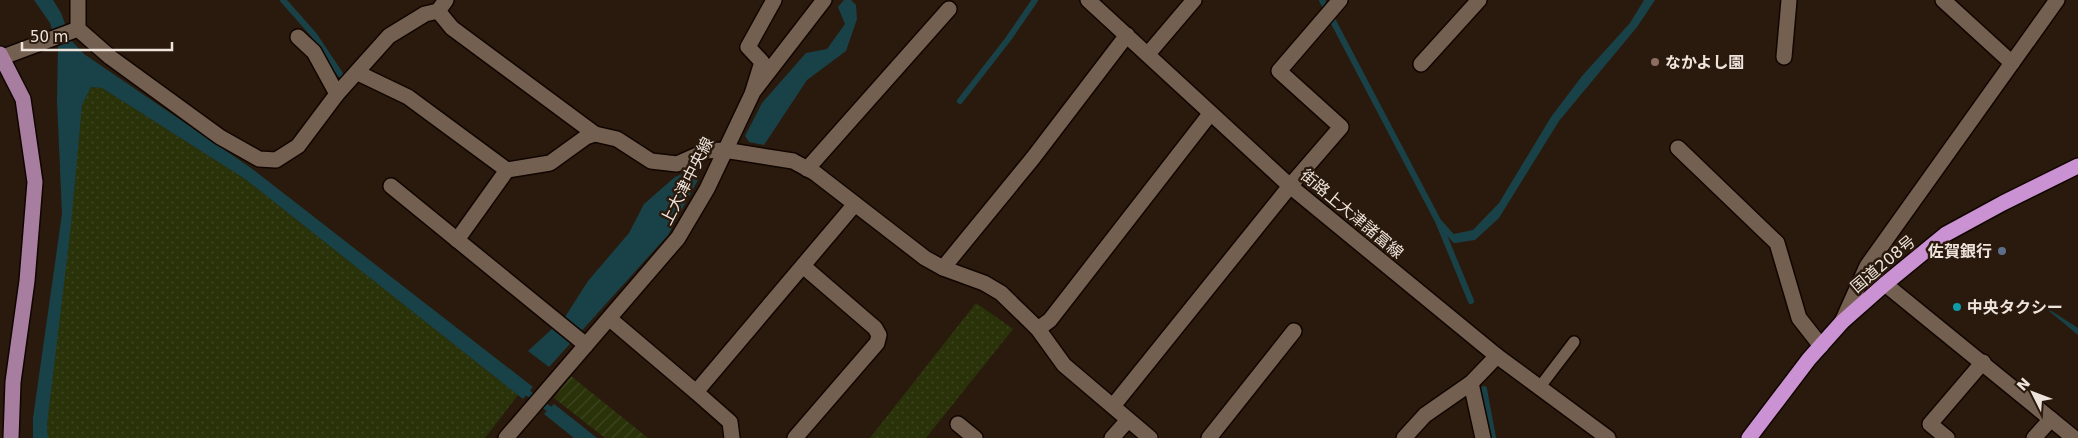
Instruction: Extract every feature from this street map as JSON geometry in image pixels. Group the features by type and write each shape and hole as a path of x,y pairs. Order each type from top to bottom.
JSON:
{"highway":[{"name":"国道208号","path":"1749,438 1842,322 1885,284 1946,234 2002,203 2078,166"}],"main road":[{"path":"1,55 23,99 35,182 27,281 13,382 11,438"}],"street":[{"path":"78,0 78,29 110,57 220,137 259,160 276,160 298,146 337,94 358,73 389,36 442,5 452,28 595,134 617,139 651,162 677,164 706,151 724,150 793,161 807,169 908,246 943,268 984,283 1001,293 1038,330 1064,365 1150,438"},
{"path":"753,92 762,62 748,47 774,0"},
{"name":"上大津中央線","path":"506,438 678,238 707,189 753,92 824,0"},
{"name":"街路上大津諸富線","path":"1088,0 1290,186 1497,356 1608,438"},
{"path":"1148,54 1194,0"},
{"path":"1421,64 1479,0"},
{"path":"1784,57 1789,0"},
{"path":"1943,0 2012,63"},
{"path":"1842,322 1867,266 2057,0"},
{"path":"1113,406 1290,186 1341,127 1279,71 1332,8"},
{"path":"807,169 949,9"},
{"path":"1,55 78,29"},
{"path":"943,268 1034,158 1127,35"},
{"path":"298,37 314,52 337,94"},
{"path":"358,73 408,97 507,170"},
{"path":"1038,330 1050,320 1210,114"},
{"path":"457,240 507,170 550,163 586,138 595,134"},
{"path":"1678,148 1777,243 1799,318 1821,346"},
{"path":"391,186 586,345"},
{"path":"696,392 855,204"},
{"path":"795,438 877,343 878,335 875,328 803,266"},
{"path":"1885,284 2074,438"},
{"path":"610,319 730,422 732,438"},
{"path":"1209,438 1294,331"},
{"path":"1404,438 1425,414 1471,383 1497,356"},
{"path":"1947,438 1930,424 1983,362"},
{"path":"1471,383 1483,438"},
{"path":"2034,438 2051,418"},
{"path":"1112,438 1128,420"},
{"path":"958,424 975,438"}],"lane":[{"path":"1539,388 1574,342"}],"green space":[{"path":"91,87 102,88 245,179 518,395 485,438 48,438 47,425 82,104"},
{"path":"976,303 1013,329 926,438 870,438"},
{"path":"571,376 648,438 605,438 554,398"}],"water":[{"path":"34,0 53,0 61,13 71,40 84,54 251,168 533,387 523,399 245,179 102,88 91,87 82,105 71,225 47,425 48,438 33,438 33,418 62,214 57,100 58,47 50,23"},
{"path":"844,0 851,0 856,5 857,19 846,51 807,80 764,145 749,142 745,136 762,103 806,53 827,49 845,24 838,7"},
{"path":"1644,0 1655,0 1637,27 1559,121 1499,218 1475,240 1455,243 1454,234 1473,230 1499,203 1551,117 1582,76 1630,23"},
{"path":"694,169 698,180 668,235 549,367 528,351 565,317 588,281 629,233 644,204 675,177"},
{"path":"2042,305 2078,328 2078,335"},
{"path":"554,404 597,438 574,438 544,414"}],"waterway":[{"path":"283,0 314,35 340,74"},
{"path":"960,101 1009,38 1035,0"},
{"path":"1322,0 1438,221 1471,301"},
{"path":"1438,221 1455,240 1461,238"},
{"path":"1484,389 1493,438"},
{"path":"528,393 549,409"}],"place":[{"name":"なかよし園","path":"1655,62"},
{"name":"佐賀銀行","path":"2002,251"},
{"name":"中央タクシー","path":"1957,307"}]}
